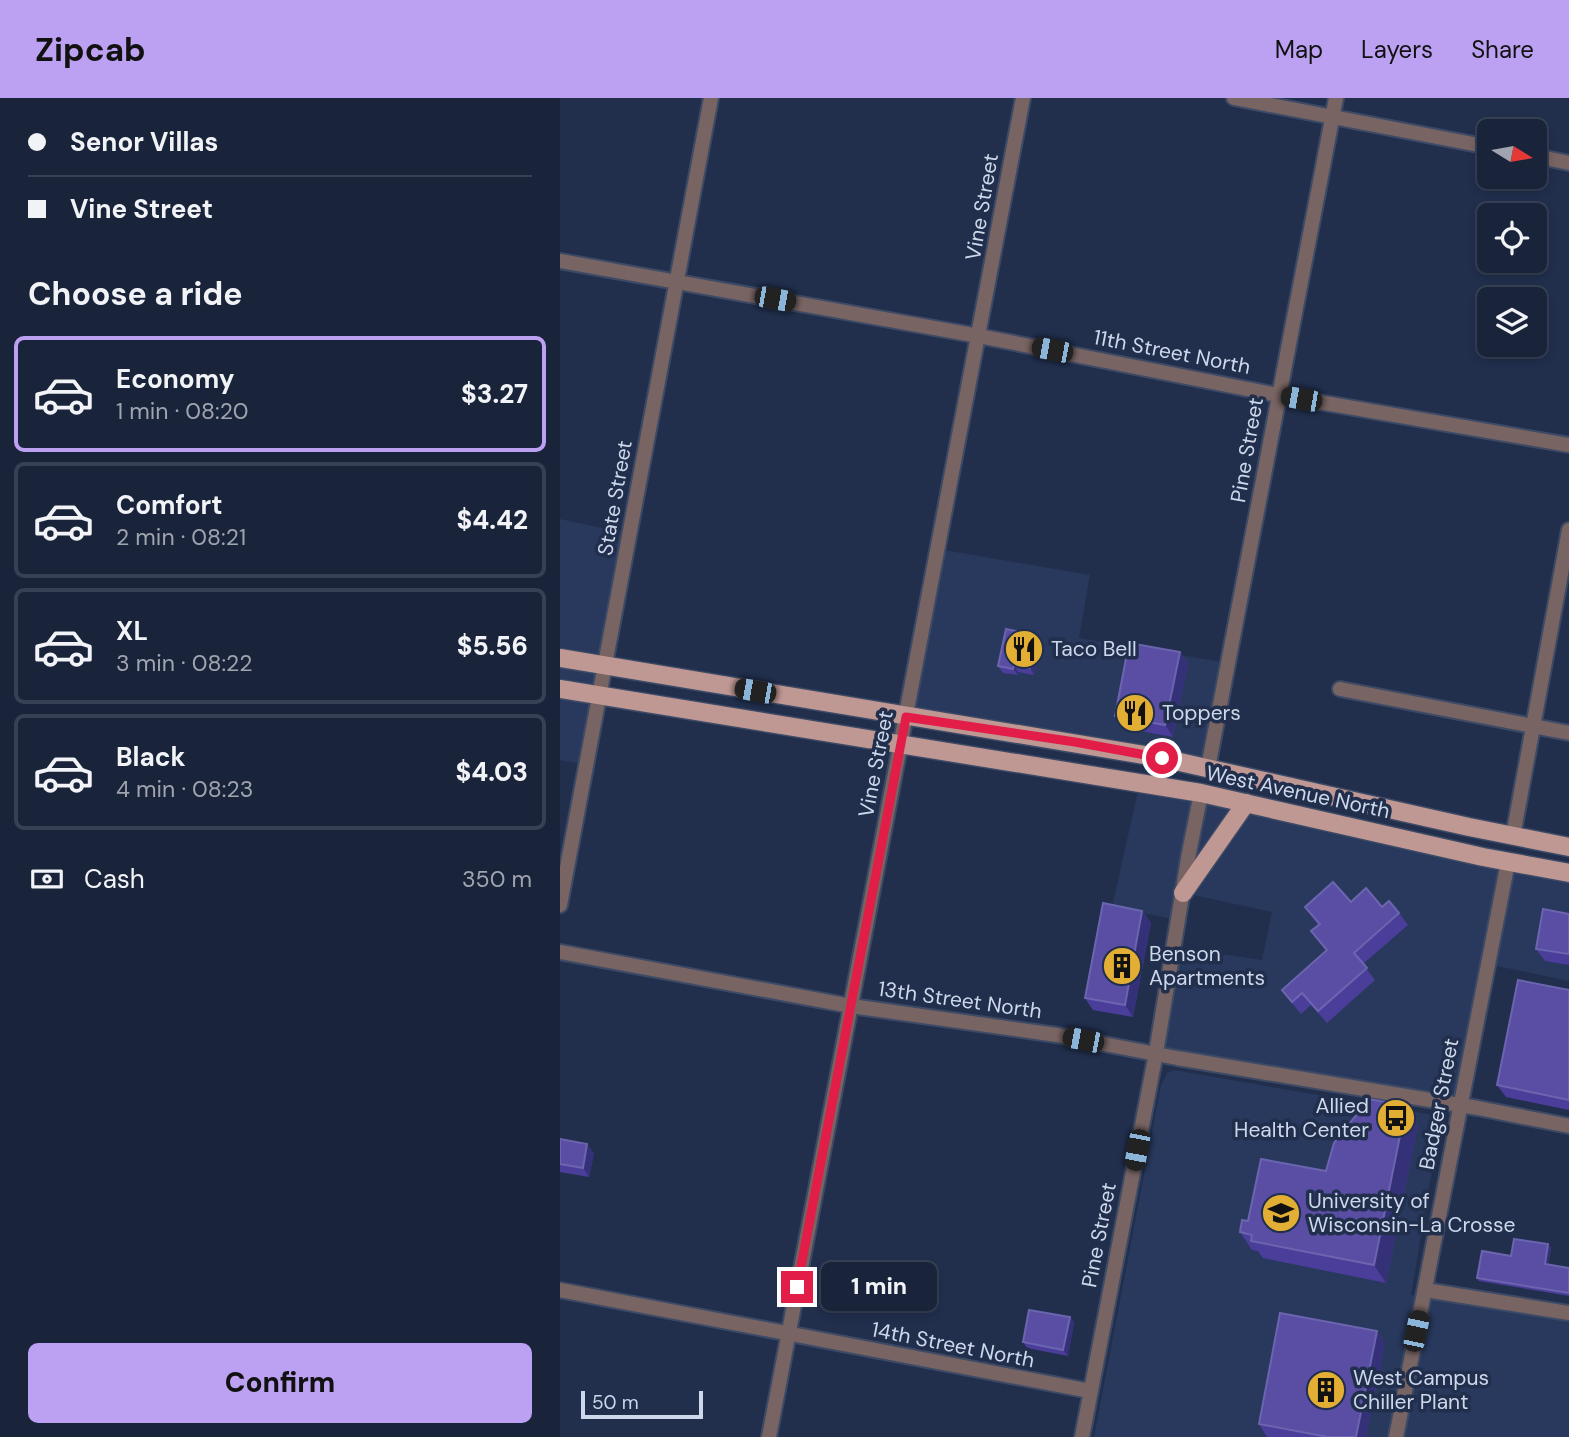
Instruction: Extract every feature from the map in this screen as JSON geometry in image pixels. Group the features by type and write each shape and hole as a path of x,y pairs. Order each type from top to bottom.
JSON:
{"main road":[{"name":"West Avenue North","path":"560,658 906,717 1075,742 1569,846"},
{"name":"West Avenue North","path":"560,689 1201,793 1508,862 1569,873"},
{"path":"1184,893 1246,803"}],"street":[{"name":"State Street","path":"560,905 711,98"},
{"name":"Vine Street","path":"769,1437 1023,98"},
{"path":"1234,98 1477,145"},
{"name":"Pine Street","path":"1208,768 1336,98"},
{"path":"1547,158 1569,163"},
{"name":"11th Street North","path":"560,261 979,336 1278,395 1569,445"},
{"path":"1513,836 1569,530"},
{"path":"1339,689 1569,733"},
{"name":"Pine Street","path":"1082,1437 1156,1053 1184,893 1188,853 1201,793"},
{"name":"Badger Street","path":"1396,1437 1508,862"},
{"name":"13th Street North","path":"560,952 851,1006 1057,1035 1460,1106"},
{"path":"1460,1106 1569,1126"},
{"name":"14th Street North","path":"560,1290 1090,1391"},
{"path":"1424,1290 1569,1313"}],"shaded area":[{"path":"560,519 630,534 587,765 560,760"},
{"path":"938,549 1090,575 1079,638 1228,663 1208,768 906,717"},
{"path":"1140,782 1569,869 1569,981 1488,964 1460,1106 1156,1053 1173,947 1262,960 1272,912 1184,893 1178,920 1112,907"},
{"name":"University of Wisconsin-La Crosse","path":"1174,1070 1439,1116 1411,1295 1569,1321 1569,1437 1094,1437 1161,1085 1167,1073"}],"building":[{"path":"1006,629 1036,635 1030,668 998,666"},
{"path":"1129,643 1180,652 1165,725 1115,716"},
{"path":"1333,882 1351,902 1366,888 1382,907 1389,901 1399,913 1354,953 1367,968 1318,1011 1302,993 1292,1002 1282,990 1327,950 1311,931 1320,924 1305,907"},
{"name":"Benson Apartments","path":"1103,903 1142,911 1125,1005 1085,998"},
{"path":"1543,909 1569,914 1569,954 1536,949"},
{"path":"1518,980 1569,990 1569,1100 1497,1085"},
{"path":"1369,1099 1406,1106 1374,1265 1251,1241 1252,1235 1240,1232 1242,1220 1248,1221 1261,1159 1326,1171 1334,1143"},
{"path":"560,1139 587,1144 583,1168 560,1164"},
{"path":"1514,1239 1548,1244 1545,1264 1569,1268 1569,1293 1477,1278 1482,1251 1511,1256"},
{"path":"1029,1310 1070,1317 1063,1350 1023,1342"},
{"name":"West Campus Chiller Plant","path":"1280,1313 1377,1331 1356,1437 1328,1437 1259,1424"}],"place":[{"name":"Taco Bell","path":"1024,649"},
{"name":"Toppers","path":"1135,713"},
{"name":"Benson Apartments","path":"1122,966"},
{"name":"Allied Health Center","path":"1396,1118"},
{"name":"University of Wisconsin-La Crosse","path":"1281,1213"},
{"name":"West Campus Chiller Plant","path":"1326,1390"}],"route":[{"path":"797,1287 906,717 1162,758"}]}
